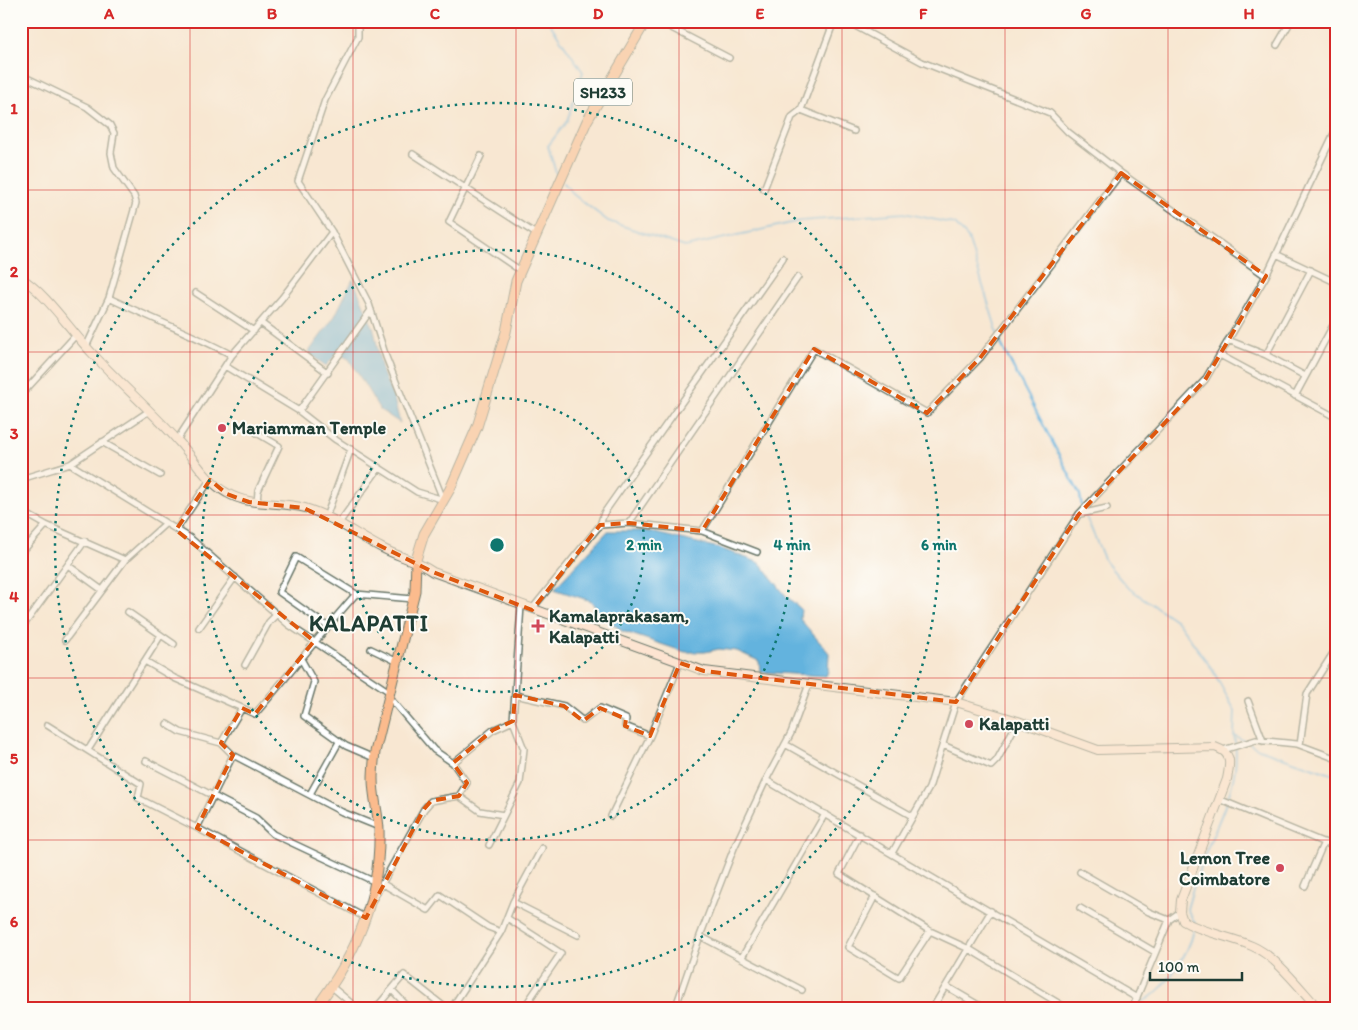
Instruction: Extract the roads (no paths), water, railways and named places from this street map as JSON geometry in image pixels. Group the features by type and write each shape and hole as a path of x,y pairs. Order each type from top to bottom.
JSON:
{"main road":[{"name":"SH233","path":"315,1009 332,987 354,950 379,883 379,827 373,780 374,758 413,599 416,560 424,534 444,500 477,426 506,332 516,281 536,234 587,120 646,21"},
{"path":"21,278 56,311 86,347 177,440 204,475 227,494 257,503 304,508 339,523 381,548 416,560 433,572 521,606 613,636 704,671 956,702 1018,721 1098,750 1226,748 1231,759 1225,802 1181,900 1180,912 1183,920 1195,927 1253,946 1274,962 1320,1009"}],"street":[{"path":"358,21 358,37 325,100 298,181 332,232 371,310 386,357 444,500"},
{"path":"658,21 728,58"},
{"path":"764,189 792,117 801,110 834,21"},
{"path":"846,21 922,62 1050,113 1068,132 1121,173 1266,276"},
{"path":"1277,45 1291,21"},
{"path":"21,75 87,107 110,125 114,134 111,153 114,168 134,196 136,203 110,298 86,347"},
{"path":"801,110 854,131"},
{"path":"892,853 929,788 956,702 1079,514 1205,380 1266,276 1337,127"},
{"path":"413,154 536,234"},
{"path":"482,156 449,222 521,271"},
{"path":"702,531 814,349 927,413 988,346 1121,173"},
{"path":"177,440 232,355 261,323 332,232"},
{"path":"1276,254 1337,283"},
{"path":"532,610 600,525 604,513 783,258"},
{"path":"1266,355 1311,270"},
{"path":"629,523 798,277"},
{"path":"196,293 254,331"},
{"path":"110,298 156,322 193,335 232,355"},
{"path":"299,411 328,373 371,310"},
{"path":"1295,396 1337,318"},
{"path":"261,323 328,373"},
{"path":"21,395 76,335"},
{"path":"1228,340 1266,355 1305,376"},
{"path":"1220,355 1337,418"},
{"path":"225,366 299,411 350,449 417,492 444,500"},
{"path":"21,479 70,464 149,411"},
{"path":"257,433 279,446 258,491 257,503"},
{"path":"102,442 160,475"},
{"path":"326,517 350,449"},
{"path":"70,464 190,538 277,614 390,695 434,750 453,764 468,783 458,796 431,801 424,809 379,883"},
{"path":"339,523 379,468"},
{"path":"176,530 210,480"},
{"path":"1079,514 1107,508"},
{"path":"21,511 46,525 125,560"},
{"path":"21,524 28,515"},
{"path":"600,525 629,523 702,531 758,552"},
{"path":"65,640 125,560 165,524"},
{"path":"21,553 46,525"},
{"path":"21,630 69,566 85,541"},
{"path":"327,626 279,592 296,557 356,594 413,599"},
{"path":"69,566 102,590"},
{"path":"199,628 235,578"},
{"path":"145,661 174,678 255,714 314,641 356,594"},
{"path":"489,845 520,783 524,750 513,721 521,606"},
{"path":"128,612 174,644"},
{"path":"245,665 269,622 277,614"},
{"path":"88,750 161,635"},
{"path":"1300,745 1307,694 1337,647"},
{"path":"371,649 398,662"},
{"path":"301,659 314,682 304,716 339,742 374,758"},
{"path":"610,816 650,736 680,663"},
{"path":"675,1009 700,936 734,848 785,744 809,684"},
{"path":"515,695 564,706 583,721 600,708 626,719 625,726 650,736"},
{"path":"1248,701 1263,741"},
{"path":"221,743 242,708"},
{"path":"453,764 493,730 513,721"},
{"path":"943,745 990,766 996,760 1018,721"},
{"path":"167,724 180,732 221,743 233,755 342,812 379,827"},
{"path":"47,725 141,784 138,798 366,918"},
{"path":"1226,748 1256,740 1300,745 1337,759"},
{"path":"310,794 339,742"},
{"path":"785,744 912,816"},
{"path":"197,828 233,755"},
{"path":"146,761 256,818 273,834 379,883 428,910 440,895 488,927 501,932"},
{"path":"766,780 991,911 1136,1000"},
{"path":"458,796 480,811 504,815"},
{"path":"1225,802 1337,848"},
{"path":"742,957 825,814"},
{"path":"860,834 839,874 930,931 969,949 1068,1009"},
{"path":"1305,886 1324,842"},
{"path":"451,1009 501,932 513,902 542,848"},
{"path":"1080,872 1141,908 1169,920"},
{"path":"875,896 848,947 899,978 930,931"},
{"path":"513,902 578,935"},
{"path":"1080,908 1155,952"},
{"path":"932,1009 991,911"},
{"path":"1132,1008 1169,920 1180,912"},
{"path":"507,918 561,953 523,1009"},
{"path":"700,936 802,990"},
{"path":"375,1009 404,975 447,1009"},
{"path":"946,986 985,1009"},
{"path":"332,987 358,1009"},
{"path":"392,990 410,1009"},
{"path":"1054,1009 1058,1002"}],"water":[{"path":"353,279 374,330 382,371 394,399 400,423 380,410 349,359 337,353 326,366 308,353 335,316"},
{"path":"608,531 646,531 719,548 760,563 786,596 801,609 800,619 829,653 826,676 760,672 759,661 737,651 719,649 705,652 685,652 622,631 600,614 591,601 554,589"}],"waterway":[{"path":"548,21 583,72 567,121 548,146 559,178"},
{"path":"564,183 574,195 608,221 685,247 800,221 904,213 955,224 968,238 1001,344 1080,495 1082,508"},
{"path":"1085,514 1105,561 1127,587 1178,622 1212,669 1235,711 1234,735 1246,742"},
{"path":"1195,923 1187,909 1199,870 1228,798 1235,767 1234,735"},
{"path":"1250,744 1259,749 1337,776"},
{"path":"1136,1004 1155,993 1172,974 1186,951 1194,930"},
{"path":"1126,1009 1132,1005"}],"place":[{"name":"Mariamman Temple","path":"222,428"},
{"name":"Kamalaprakasam, Kalapatti","path":"538,626"},
{"name":"Kalapatti","path":"969,724"},
{"name":"Lemon Tree Coimbatore","path":"1280,868"}],"district":[{"name":"KALAPATTI","path":"369,623"}]}
